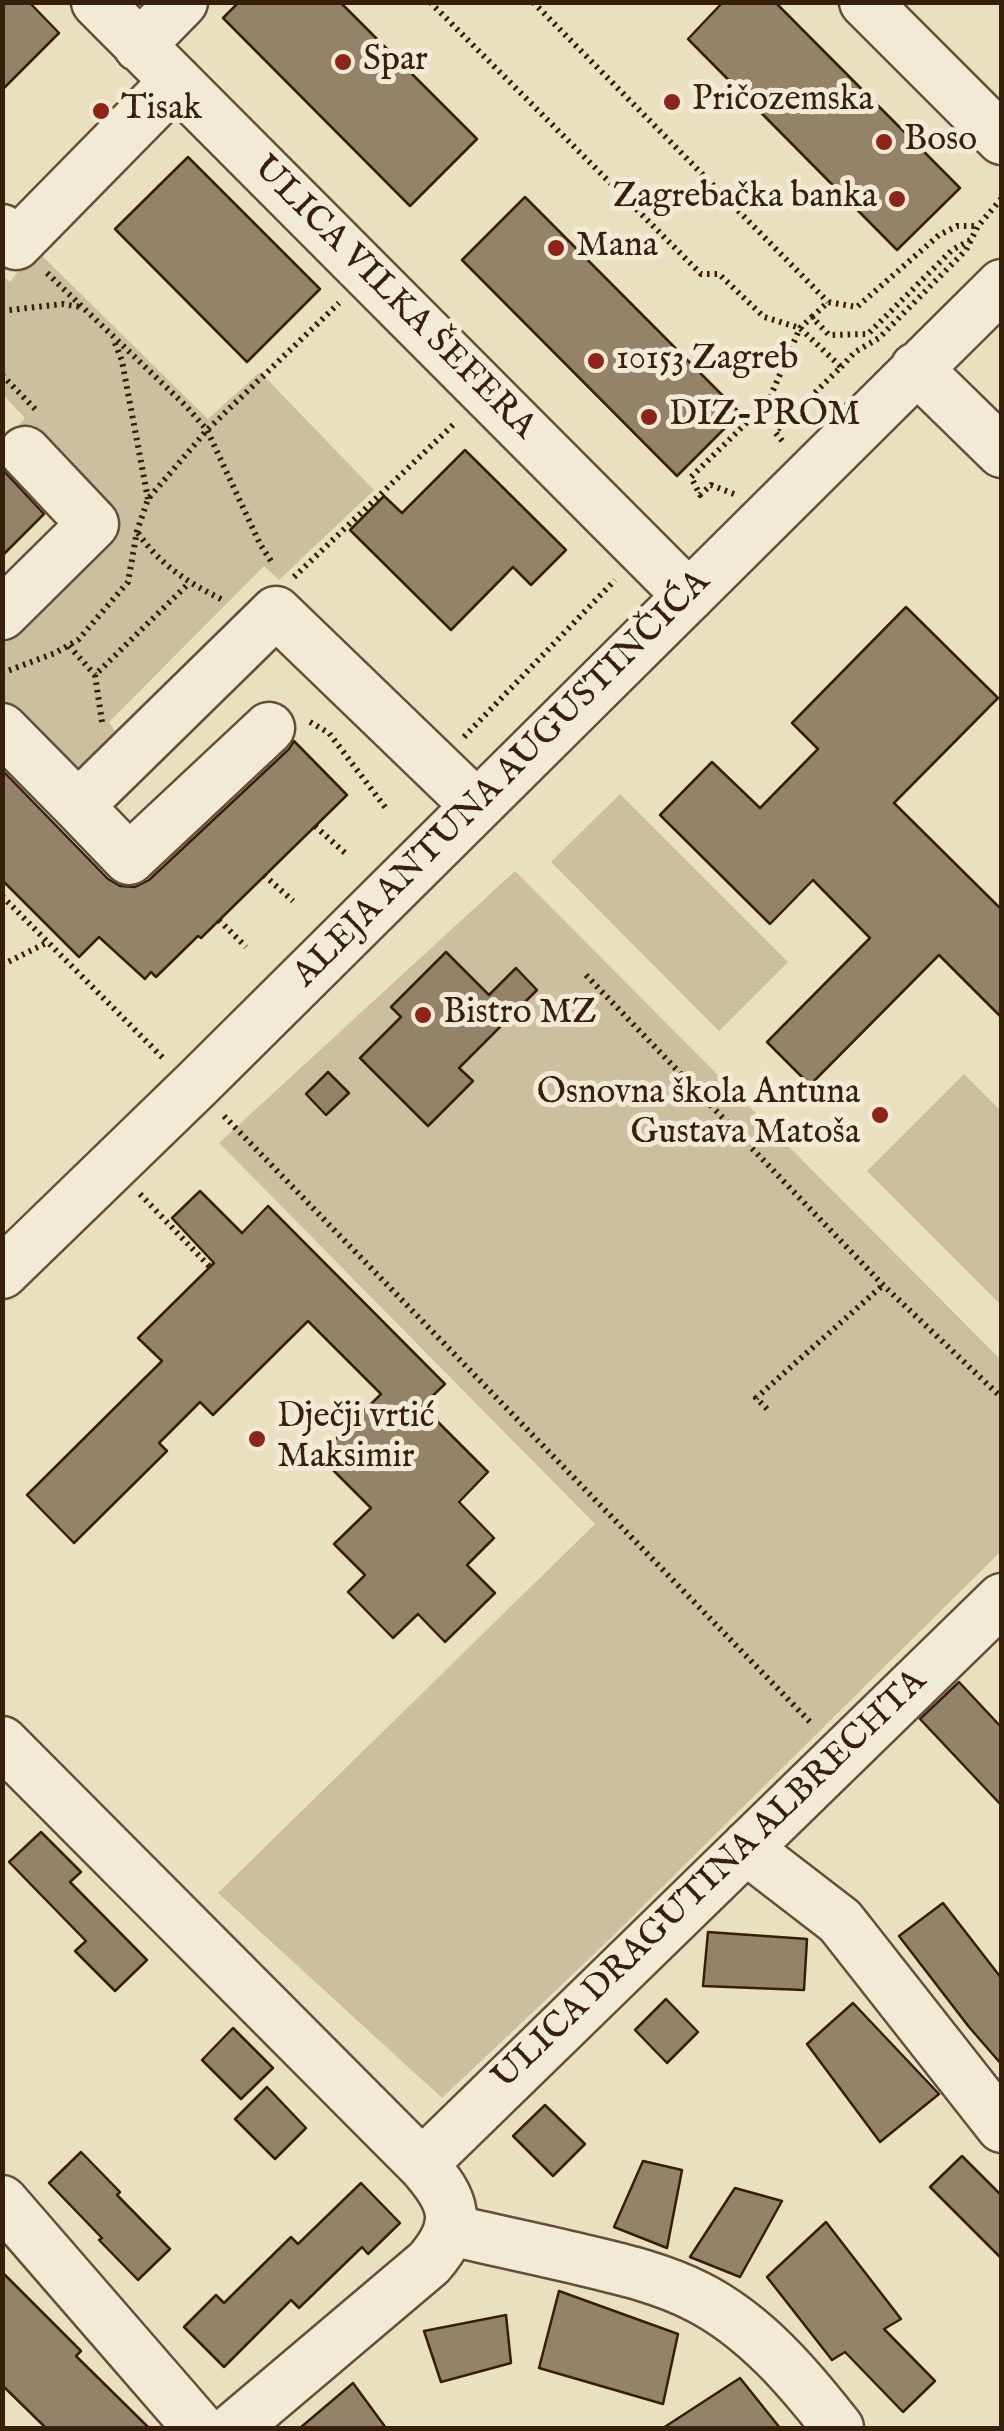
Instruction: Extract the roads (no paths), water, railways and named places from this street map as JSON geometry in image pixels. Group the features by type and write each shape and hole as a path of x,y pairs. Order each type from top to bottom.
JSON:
{"street":[{"path":"118,17 182,2"},
{"path":"865,2 1002,139"},
{"name":"ULICA VILKA ŠEFERA","path":"118,17 176,81 689,596"},
{"path":"9,237 176,81"},
{"name":"ALEJA ANTUNA AUGUSTINČIĆA","path":"2,1273 198,1084 1002,285"},
{"path":"916,368 1002,452"},
{"path":"2,614 93,524 24,452"},
{"path":"94,791 276,612 476,805"},
{"path":"2,730 94,791 129,859 269,728"},
{"name":"ULICA DRAGUTINA ALBRECHTA","path":"422,2164 748,1846 993,1625"},
{"path":"2,1742 422,2164 442,2186 448,2200 451,2230 430,2263 234,2428"},
{"path":"748,1846 840,1921 1002,2127"},
{"path":"2,2201 199,2428"},
{"path":"451,2230 625,2270 701,2298 773,2353 838,2428"}],"place":[{"name":"Spar","path":"343,62"},
{"name":"Pričozemska","path":"672,102"},
{"name":"Tisak","path":"101,111"},
{"name":"Boso","path":"884,142"},
{"name":"Zagrebačka banka","path":"897,199"},
{"name":"Mana","path":"556,248"},
{"name":"10153 Zagreb","path":"596,361"},
{"name":"DIZ-PROM","path":"649,417"},
{"name":"Bistro MZ","path":"423,1015"},
{"name":"Osnovna škola Antuna Gustava Matoša","path":"880,1115"},
{"name":"Dječji vrtić Maksimir","path":"257,1439"}]}
